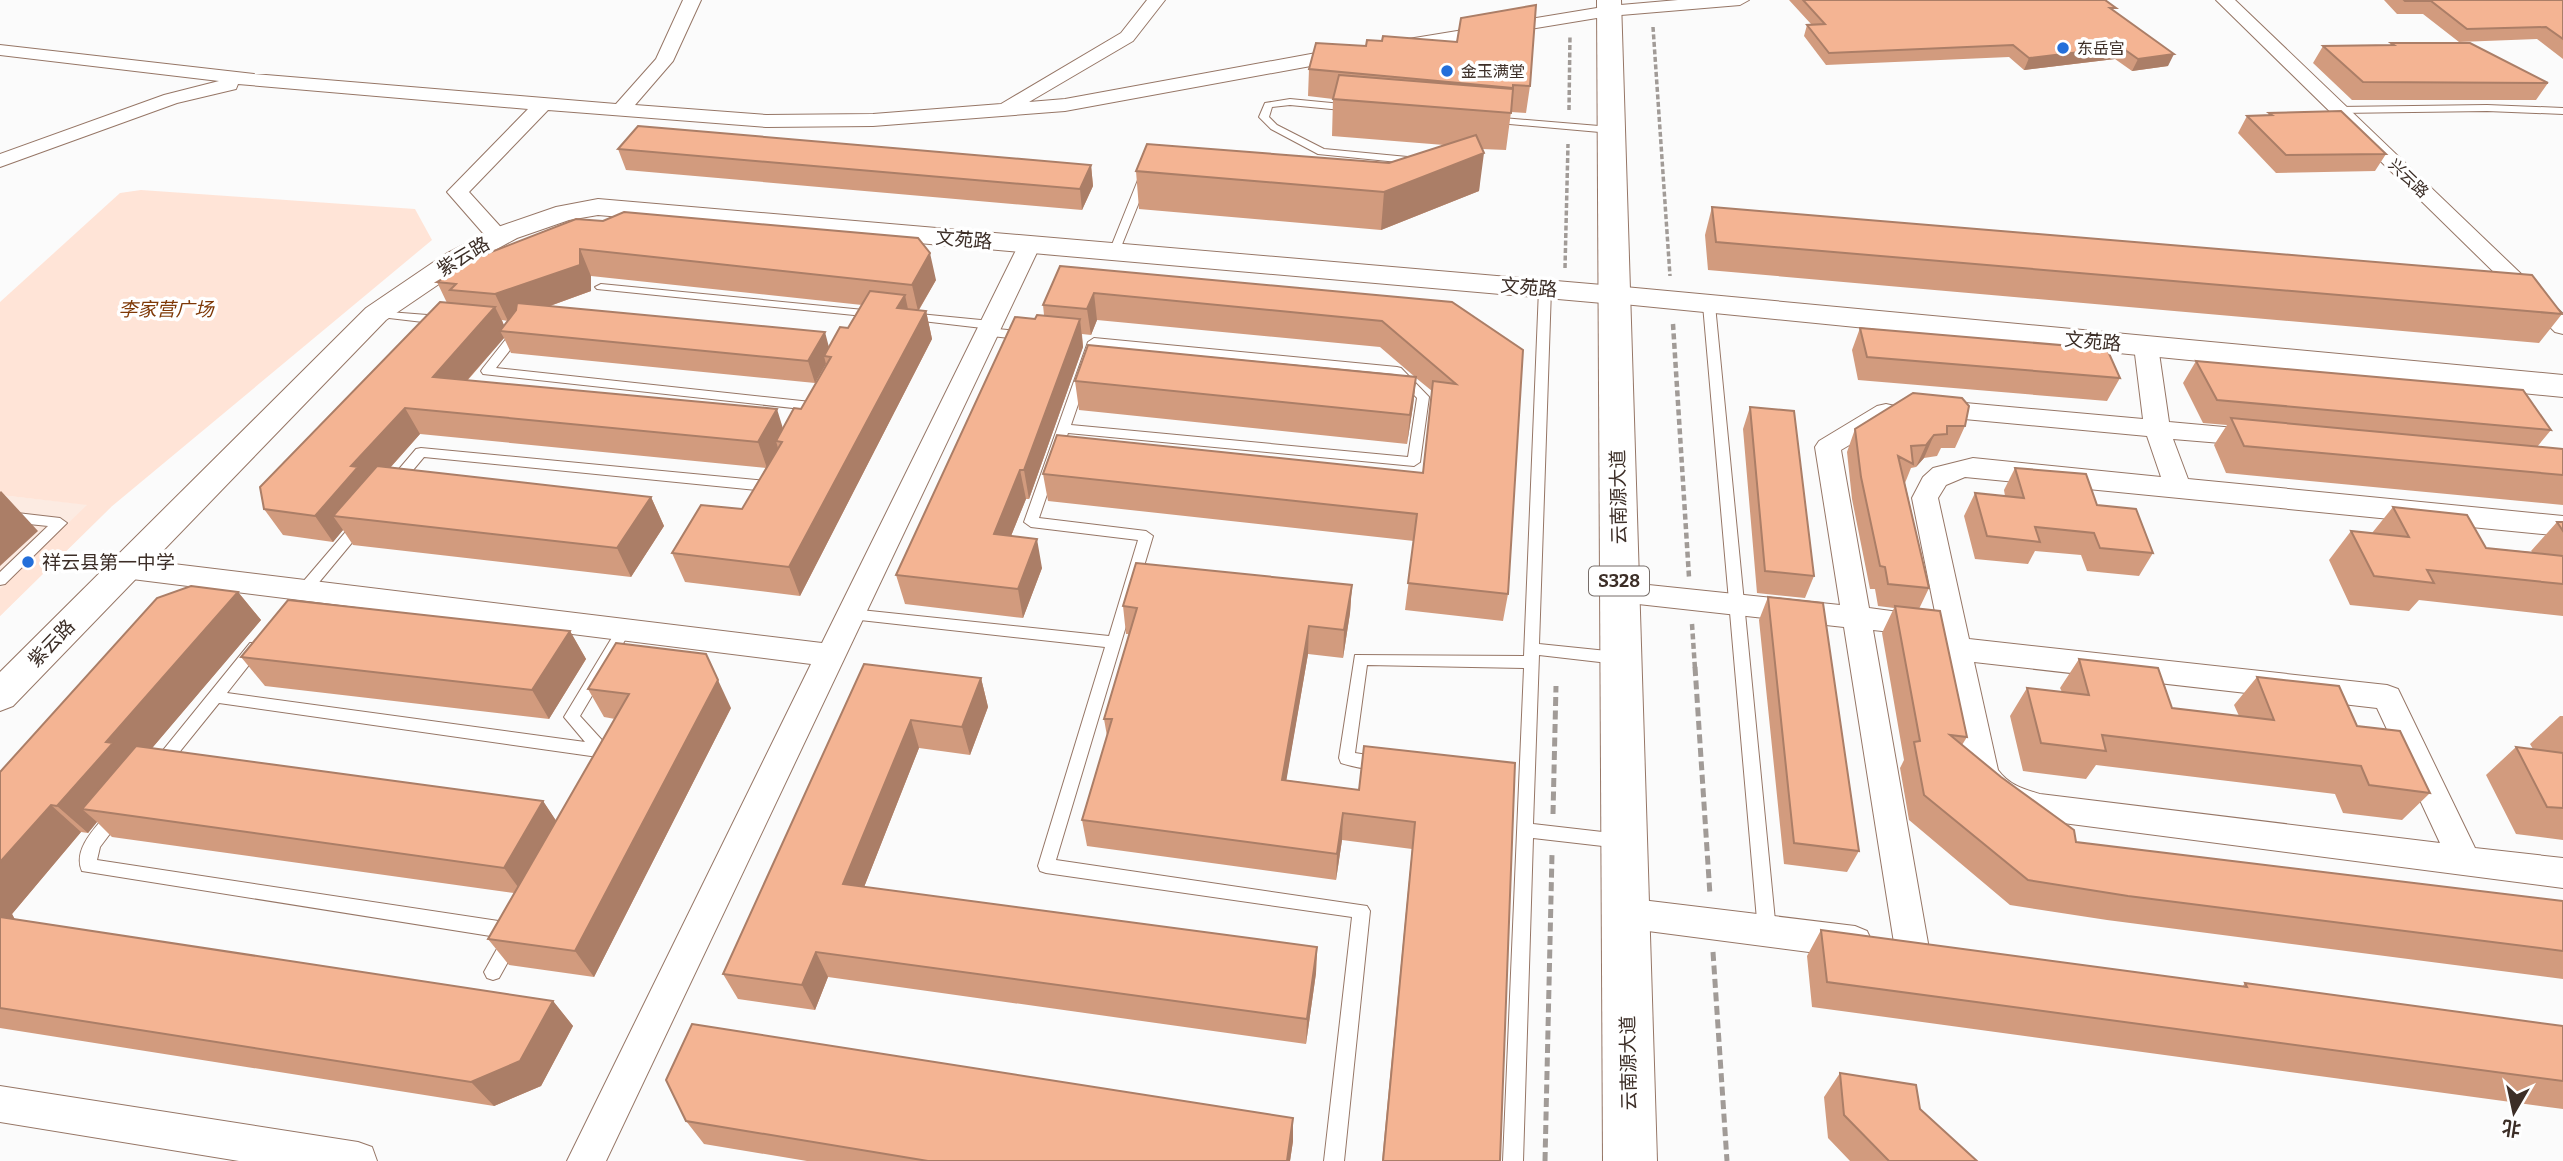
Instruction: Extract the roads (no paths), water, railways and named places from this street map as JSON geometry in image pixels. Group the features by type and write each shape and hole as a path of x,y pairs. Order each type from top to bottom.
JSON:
{"main road":[{"name":"云南源大道","path":"1609,6 1630,1161"},
{"name":"文苑路","path":"1614,295 2563,386"}],"street":[{"path":"620,111 664,61 692,0"},
{"path":"1002,110 1127,37 1156,0"},
{"path":"0,50 254,80 620,111 811,122 1002,110 1101,99 1224,74 1609,6 1740,0"},
{"name":"兴云路","path":"2225,0 2339,110 2552,307 2563,327"},
{"path":"0,161 63,141 177,96 254,80"},
{"name":"紫云路","path":"0,696 376,314 439,270 497,235 457,192 543,104"},
{"name":"文苑路","path":"497,235 567,211 598,207 1614,295"},
{"path":"586,1161 1030,244"},
{"path":"2146,346 2157,429 2178,487"},
{"path":"1625,913 1926,951 1857,617 1828,447 1897,405 2279,440"},
{"path":"2563,526 1973,467 1954,469 1939,476 1928,484 1925,498 1982,770 1988,784 1997,793 2040,807 2563,873"},
{"path":"124,568 296,600 624,629 831,656"},
{"path":"1620,592 1857,617 1954,638 2387,697 2465,860"},
{"path":"0,1104 358,1161"}],"lane":[{"path":"1359,108 1280,102 1268,106 1264,117 1274,127 1314,149 1429,162"},
{"path":"2339,110 2487,108 2563,111"},
{"path":"1485,119 1611,130"},
{"path":"1359,169 1362,156"},
{"path":"1114,252 1145,174 1159,176"},
{"path":"601,287 860,318 895,316 1041,337"},
{"path":"1513,1161 1525,830 1520,780 1532,656 1545,289"},
{"path":"1709,305 1767,931"},
{"path":"376,314 455,321"},
{"path":"508,326 521,328 487,371 812,406"},
{"path":"1063,428 1414,462 1423,397 1397,371 1088,341 1063,428 1031,522 1146,536 1046,866 1361,911 1334,1161"},
{"path":"385,494 421,452 770,480 757,503"},
{"path":"0,516 60,523 0,580"},
{"path":"296,600 367,516"},
{"path":"851,614 1114,642"},
{"path":"604,772 610,760 572,718 624,629"},
{"path":"145,781 261,640"},
{"path":"1403,765 1347,758 1360,659 1532,656 1621,659"},
{"path":"216,697 602,751"},
{"path":"127,802 92,844 88,866 519,926 493,972"},
{"path":"1525,830 1624,841"}],"place":[{"name":"东岳宫","path":"2063,48"},
{"name":"金玉满堂","path":"1447,71"},
{"name":"祥云县第一中学","path":"28,562"}],"park label":[{"name":"李家营广场","path":"166,309"}]}
